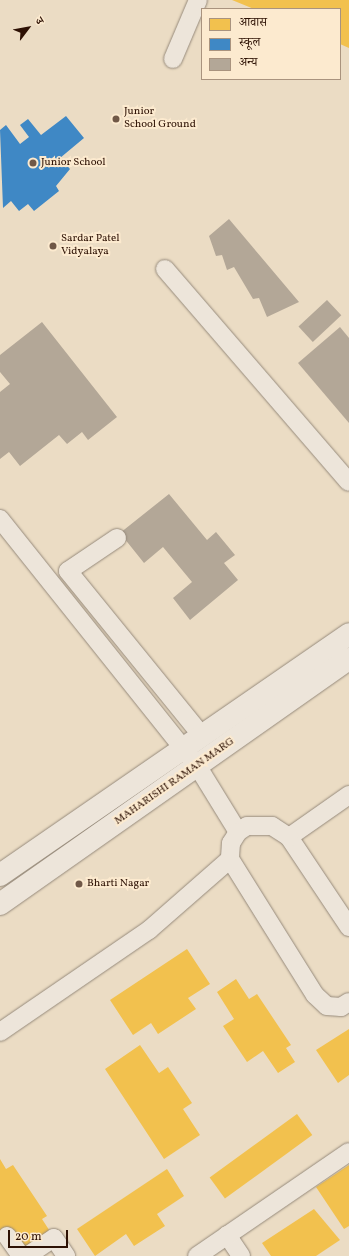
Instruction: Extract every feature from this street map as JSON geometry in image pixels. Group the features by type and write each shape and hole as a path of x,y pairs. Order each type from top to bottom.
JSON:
{"main road":[{"name":"MAHARISHI RAMAN MARG","path":"0,875 349,634"},
{"name":"MAHARISHI RAMAN MARG","path":"0,904 349,659"}],"street":[{"path":"173,59 198,0"},
{"path":"165,269 349,482"},
{"path":"0,519 198,766 238,832"},
{"path":"117,538 68,571 202,736"},
{"path":"289,837 349,795"},
{"path":"349,927 289,837 272,826 247,826 238,832 231,844 230,859 315,995 327,1006 341,1006 349,1002"},
{"path":"0,1032 149,930 230,859"},
{"path":"197,1256 349,1152"},
{"path":"227,1235 242,1256"},
{"path":"7,1236 21,1256"},
{"path":"27,1256 54,1238 66,1256"}],"building: आवास":[{"path":"232,0 349,0 349,48 341,44 341,8 252,8"},
{"path":"187,949 210,984 188,998 196,1009 158,1034 151,1023 133,1035 110,1000"},
{"path":"236,979 249,999 257,994 291,1045 286,1048 295,1062 278,1073 263,1051 247,1062 223,1026 234,1019 217,992"},
{"path":"349,1029 349,1075 338,1083 316,1050"},
{"path":"140,1045 159,1073 168,1067 192,1103 183,1109 200,1135 164,1159 105,1069"},
{"path":"297,1114 312,1135 225,1199 210,1177"},
{"path":"0,1159 6,1169 13,1165 47,1216 42,1219 53,1236 27,1253 11,1228 0,1236"},
{"path":"349,1165 349,1226 344,1229 316,1187"},
{"path":"167,1169 184,1196 157,1214 165,1226 134,1246 126,1234 95,1256 77,1229"},
{"path":"314,1209 340,1240 316,1256 271,1256 262,1243"}],"building: स्कूल":[{"name":"Junior School","path":"66,116 84,138 60,158 70,169 56,186 59,191 34,211 28,204 19,211 11,201 3,208 0,130 6,125 20,144 29,137 20,125 28,119 41,135"}],"building: अन्य":[{"path":"229,219 299,302 267,317 259,298 253,299 234,267 227,270 222,255 216,256 209,236"},
{"path":"327,300 341,315 313,342 298,327"},
{"path":"42,322 117,417 88,440 82,432 67,444 59,435 20,466 9,452 0,459 0,392 10,384 0,372 0,355"},
{"path":"340,327 349,338 349,423 298,363"},
{"path":"169,494 207,540 216,532 235,555 224,563 238,580 190,620 173,598 192,582 163,547 144,563 120,533"}],"place":[{"name":"Junior School Ground","path":"116,119"},
{"name":"Junior School","path":"33,163"},
{"name":"Sardar Patel Vidyalaya","path":"53,246"},
{"name":"Bharti Nagar","path":"79,884"}]}
